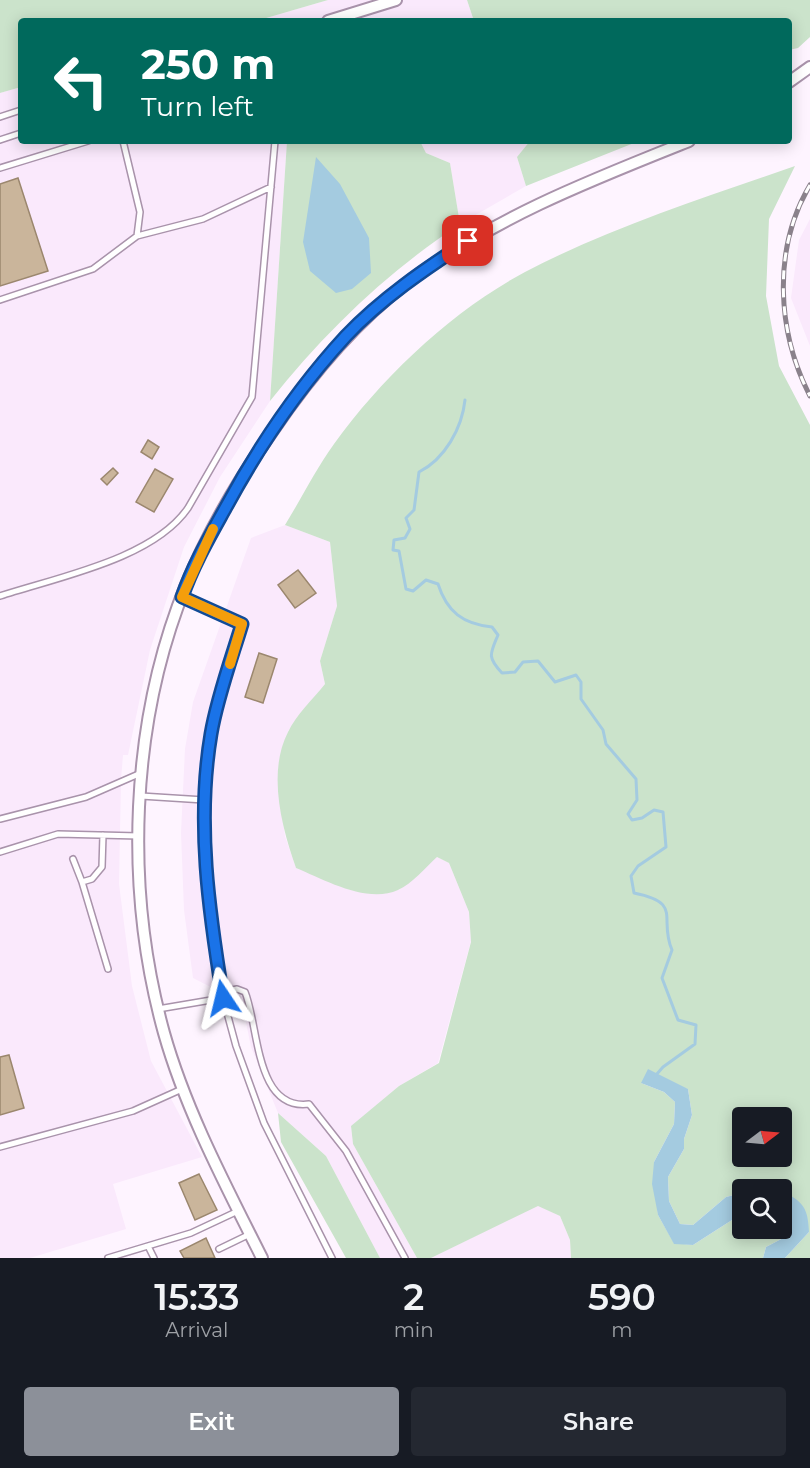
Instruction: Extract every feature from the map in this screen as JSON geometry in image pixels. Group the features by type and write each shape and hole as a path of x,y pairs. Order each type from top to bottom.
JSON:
{"street":[{"path":"338,18 396,0"},
{"path":"792,80 810,67"},
{"path":"262,1258 238,1211 183,1088 158,1009 144,919 140,836 143,772 156,684 182,597 193,568 247,468 314,376 347,336 371,313 407,283 496,224 587,182 682,144"}],"lane":[{"path":"0,117 18,111"},
{"path":"0,140 18,134"},
{"path":"0,168 78,144"},
{"path":"124,144 140,212 137,236"},
{"path":"0,596 143,548 177,525 188,508 252,397 275,144"},
{"path":"0,300 93,269 137,236 203,219 272,187"},
{"path":"182,597 242,624 211,733 204,800 212,933 222,995 264,1123 332,1258"},
{"path":"0,819 86,797 143,772"},
{"path":"141,795 204,800"},
{"path":"0,852 58,834 140,836"},
{"path":"82,882 92,879 102,867 103,835"},
{"path":"73,859 108,969"},
{"path":"158,1009 222,995 237,989 245,992 256,1046 276,1095 286,1102 309,1104 346,1151 405,1258"},
{"path":"0,1147 133,1111 183,1088"},
{"path":"108,1258 191,1233 238,1211"},
{"path":"219,1249 250,1234"},
{"path":"148,1246 154,1258"}],"shaded area":[{"path":"328,0 467,0 473,18 266,18"},
{"path":"18,88 18,144 287,144 270,401 220,477 184,547 150,650 128,755 123,755 119,884 132,986 151,1061 202,1157 113,1184 126,1229 30,1258 0,1258 0,93"},
{"path":"422,144 528,144 517,157 526,186 460,224 450,163 426,153"},
{"path":"810,219 810,346 791,298 799,240"},
{"path":"285,525 330,542 337,606 320,661 325,684 288,731 278,784 285,836 296,868 399,890 437,857 449,863 469,912 471,941 438,1063 399,1086 351,1127 353,1144 417,1258 380,1258 326,1156 278,1113 251,1047 242,1003 193,978 184,910 181,833 185,749 193,702 251,538"},
{"path":"538,1205 560,1216 570,1240 571,1258 431,1258"}],"green space":[{"path":"0,0 328,0 266,18 18,18 18,88 0,93"},
{"path":"467,0 810,0 810,37 798,48 792,49 792,18 473,18"},
{"path":"287,144 422,144 426,153 450,163 460,224 407,263 358,305 312,351 270,401"},
{"path":"528,144 631,144 526,186 517,157"},
{"path":"795,166 769,219 766,296 779,366 810,425 810,1258 785,1258 809,1232 792,1206 792,1179 732,1179 732,1196 726,1197 693,1225 680,1224 669,1201 668,1177 684,1149 684,1139 692,1115 688,1089 641,1083 664,1092 675,1102 674,1124 654,1162 658,1215 674,1243 693,1245 732,1220 732,1239 781,1239 766,1247 763,1258 571,1258 570,1240 560,1216 538,1206 431,1258 417,1258 353,1144 351,1126 399,1086 439,1063 471,942 469,912 449,863 437,857 408,884 386,894 346,889 296,868 282,818 278,765 291,726 325,684 320,661 337,606 330,542 285,525 327,454 353,419 397,370 445,326 471,306 525,272 591,241 658,214"},
{"path":"278,1113 326,1156 380,1258 346,1258 281,1142"}],"water":[{"path":"316,157 340,184 369,238 371,273 352,289 336,293 310,271 303,242"},
{"path":"648,1069 688,1089 692,1115 684,1139 684,1149 668,1177 669,1201 680,1224 693,1225 726,1197 732,1196 732,1220 693,1245 674,1244 658,1215 652,1184 654,1162 674,1124 675,1102 664,1092 641,1083"},
{"path":"792,1197 800,1202 806,1211 809,1232 785,1258 763,1258 766,1247 781,1239 792,1239"}],"building":[{"path":"18,178 48,271 0,286 0,184"},
{"path":"148,440 159,447 152,459 141,452"},
{"path":"113,468 118,473 107,485 101,479"},
{"path":"155,469 173,479 154,512 136,502"},
{"path":"298,570 316,593 295,608 278,585"},
{"path":"259,653 277,659 263,703 245,697"},
{"path":"9,1055 24,1108 0,1115 0,1057"},
{"path":"199,1174 217,1210 195,1220 179,1183"},
{"path":"206,1238 215,1258 184,1258 180,1251"}],"waterway":[{"path":"465,400 460,421 451,442 437,459 419,472 414,510 406,518 410,529 405,538 394,540 393,550 399,551 406,589 413,591 426,580 438,584 446,602 458,615 473,623 492,627 498,635 491,655 502,673 515,672 523,662 538,661 555,682 576,675 581,682 581,699 603,730 606,744 636,779 637,800 628,814 632,820 642,818 654,810 663,812 666,847 638,866 631,876 634,893 649,897 664,907 668,939 672,950 662,978 678,1020 696,1025 695,1044 663,1067 656,1075"}],"railway":[{"path":"810,185 789,236 783,290 785,318 791,345 810,396"}],"slow traffic":[{"path":"213,529 193,568 182,597 242,624 230,664"}],"route":[{"path":"223,998 212,933 204,800 211,733 242,624 182,597 185,587 208,538 247,468 314,376 347,336 371,313 407,283 468,241"}]}
